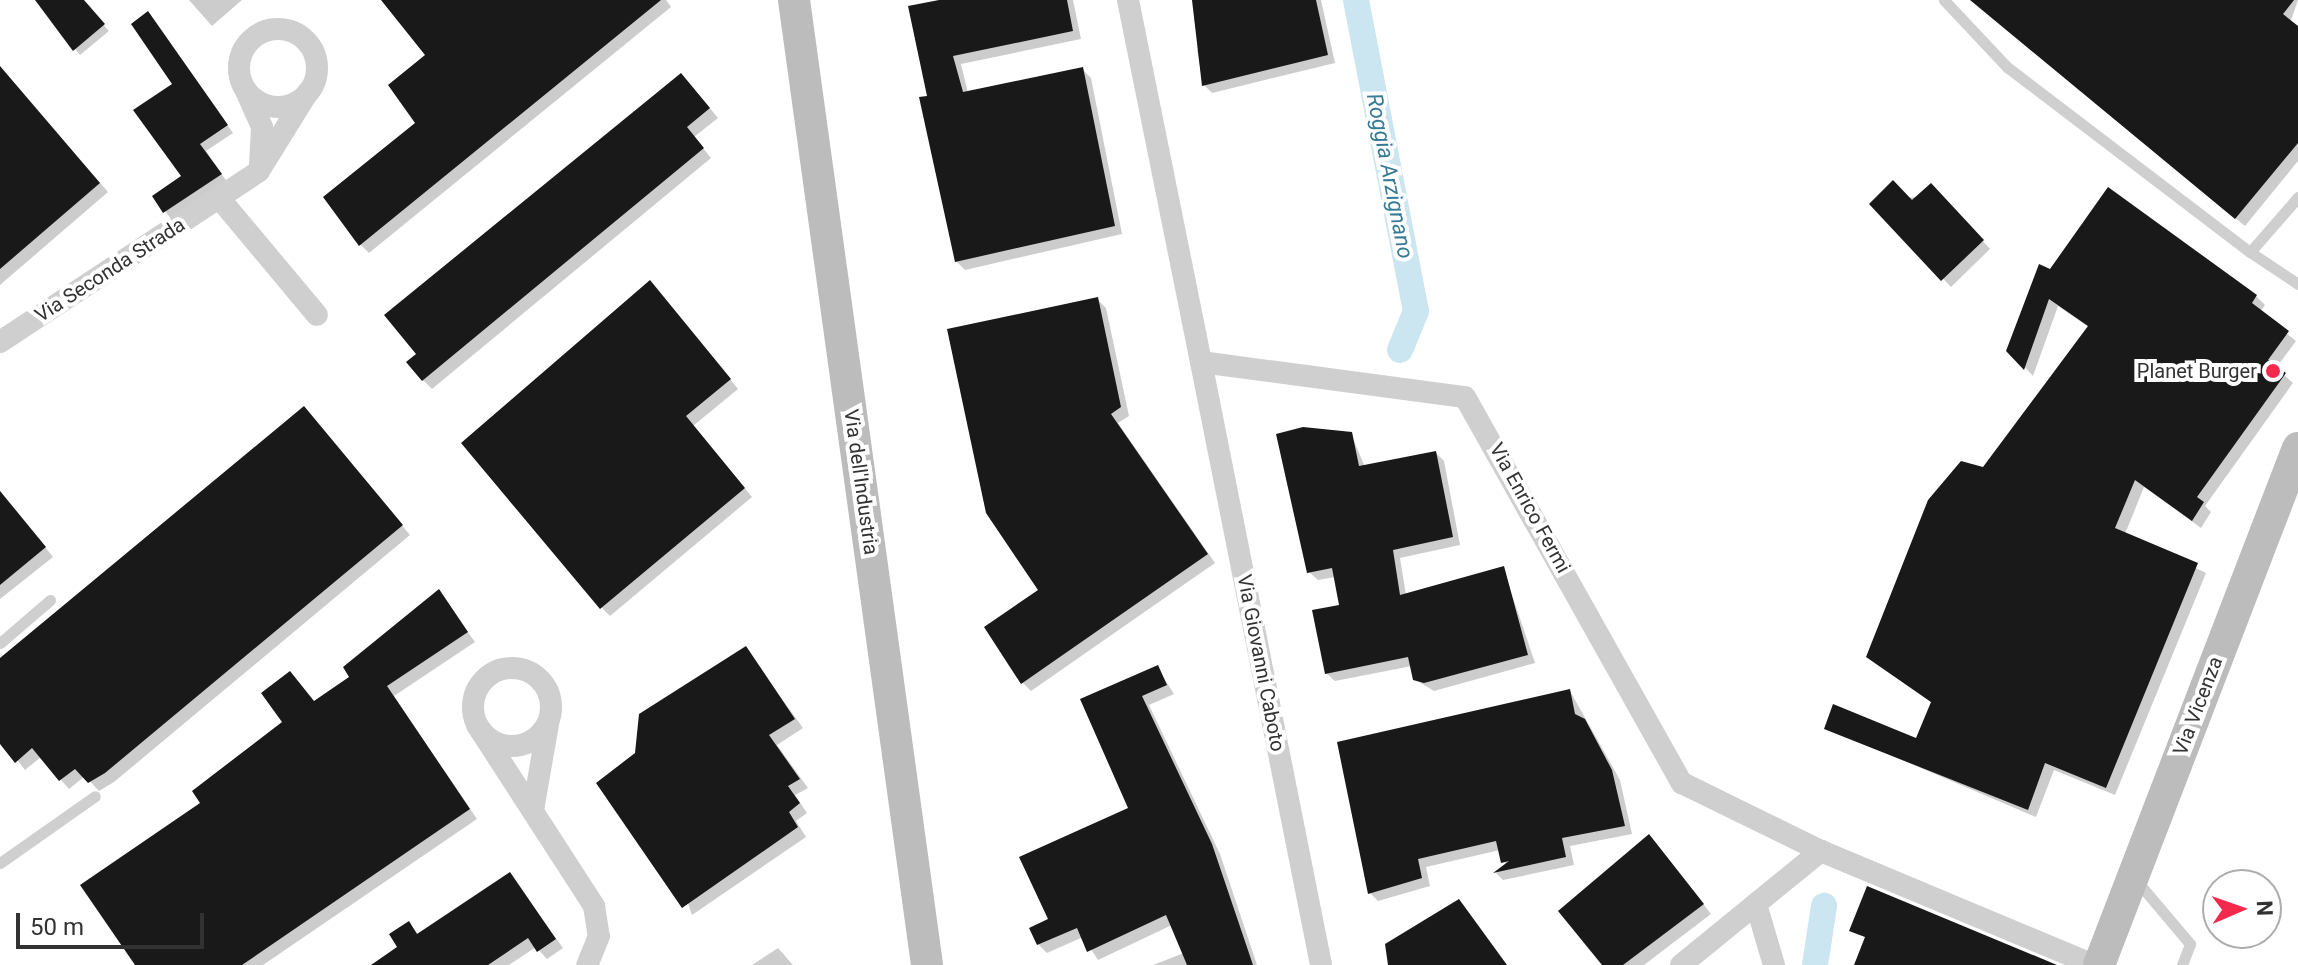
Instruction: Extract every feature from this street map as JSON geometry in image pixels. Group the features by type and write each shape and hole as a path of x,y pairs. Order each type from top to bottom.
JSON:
{"main road":[{"name":"Via dell'Industria","path":"794,0 927,965"},
{"name":"Via Vicenza","path":"2096,965 2133,877 2298,448"}],"street":[{"path":"1128,0 1201,362"},
{"name":"Via Seconda Strada","path":"0,342 259,171 308,92 314,54 285,30 251,40 239,62 243,86"},
{"path":"243,86 272,106 308,92"},
{"path":"243,86 262,127 259,171"},
{"path":"220,199 317,315"},
{"name":"Via Enrico Fermi","path":"1201,362 1465,397 1682,783 1821,851 2096,965"},
{"name":"Via Giovanni Caboto","path":"1201,362 1321,965"},
{"path":"533,810 549,720 542,682 507,668 478,689 477,725 594,906 599,936 587,965"},
{"path":"477,725 495,742 520,745 549,720"},
{"path":"1681,965 1821,851"},
{"path":"1756,904 1774,965"}],"lane":[{"path":"1944,0 2007,67 2250,252 2298,284"},
{"path":"2250,252 2298,197"},
{"path":"0,643 50,600"},
{"path":"0,863 95,796"},
{"path":"2133,877 2190,944 2182,965"}],"building":[{"path":"35,0 84,0 105,24 73,51"},
{"path":"381,0 661,0 359,246 323,197 415,123 388,85 425,55"},
{"path":"939,0 1067,0 1073,31 953,56 963,92 1083,67 1115,226 955,262 919,97 927,96 908,6"},
{"path":"1192,0 1316,0 1328,55 1202,86"},
{"path":"1970,0 2294,0 2283,14 2298,26 2298,143 2235,219"},
{"path":"148,11 228,125 200,144 222,174 163,213 152,196 181,176 133,110 172,84 131,24"},
{"path":"0,66 100,183 0,269"},
{"path":"681,73 710,108 687,127 704,148 422,381 406,362 416,354 384,315"},
{"path":"1893,180 1912,200 1931,183 1984,240 1941,281 1869,204"},
{"path":"2108,187 2257,295 2252,303 2289,331 2268,360 2286,373 2197,497 2204,502 2192,521 2135,480 2115,528 2198,563 2106,788 2045,763 2028,810 1824,729 1833,704 1916,738 1931,702 1866,657 1928,500 1961,461 1983,467 2088,326 2049,299 2024,370 2006,351 2039,264 2050,269"},
{"path":"650,280 731,379 686,416 745,488 600,609 461,443"},
{"path":"1098,297 1121,407 1111,414 1208,554 1021,684 984,627 1038,590 986,513 947,329"},
{"path":"304,406 403,525 105,773 88,783 75,769 59,781 32,748 15,763 0,744 0,658"},
{"path":"1303,427 1352,432 1359,466 1436,451 1453,537 1393,550 1400,595 1504,566 1528,655 1424,683 1413,680 1408,657 1325,674 1312,610 1339,605 1332,568 1307,573 1276,434"},
{"path":"0,491 46,547 0,585"},
{"path":"439,589 468,632 387,686 470,809 242,965 135,965 80,885 200,803 192,791 282,722 261,693 290,671 314,701 349,677 343,667"},
{"path":"746,646 795,719 769,735 800,779 788,786 800,803 789,812 798,827 682,908 596,783 635,753 639,714"},
{"path":"1158,665 1167,685 1142,696 1212,844 1253,965 1187,965 1166,915 1087,952 1077,928 1037,945 1029,928 1048,919 1019,857 1128,808 1080,699"},
{"path":"1570,689 1575,714 1585,719 1612,770 1625,826 1562,838 1566,857 1493,873 1509,861 1501,863 1496,841 1418,859 1422,878 1368,894 1337,742"},
{"path":"1649,834 1704,904 1623,965 1602,965 1558,911"},
{"path":"510,872 556,939 537,952 528,938 488,965 371,965 397,947 389,934 409,921 417,934"},
{"path":"1867,886 2057,965 1854,965 1865,937 1849,931"},
{"path":"1459,899 1507,965 1388,965 1385,944"}],"waterway":[{"name":"Roggia Arzignano","path":"1356,0 1416,311 1400,350"},
{"path":"1815,965 1824,906"}],"place":[{"name":"Planet Burger","path":"2273,371"}]}
